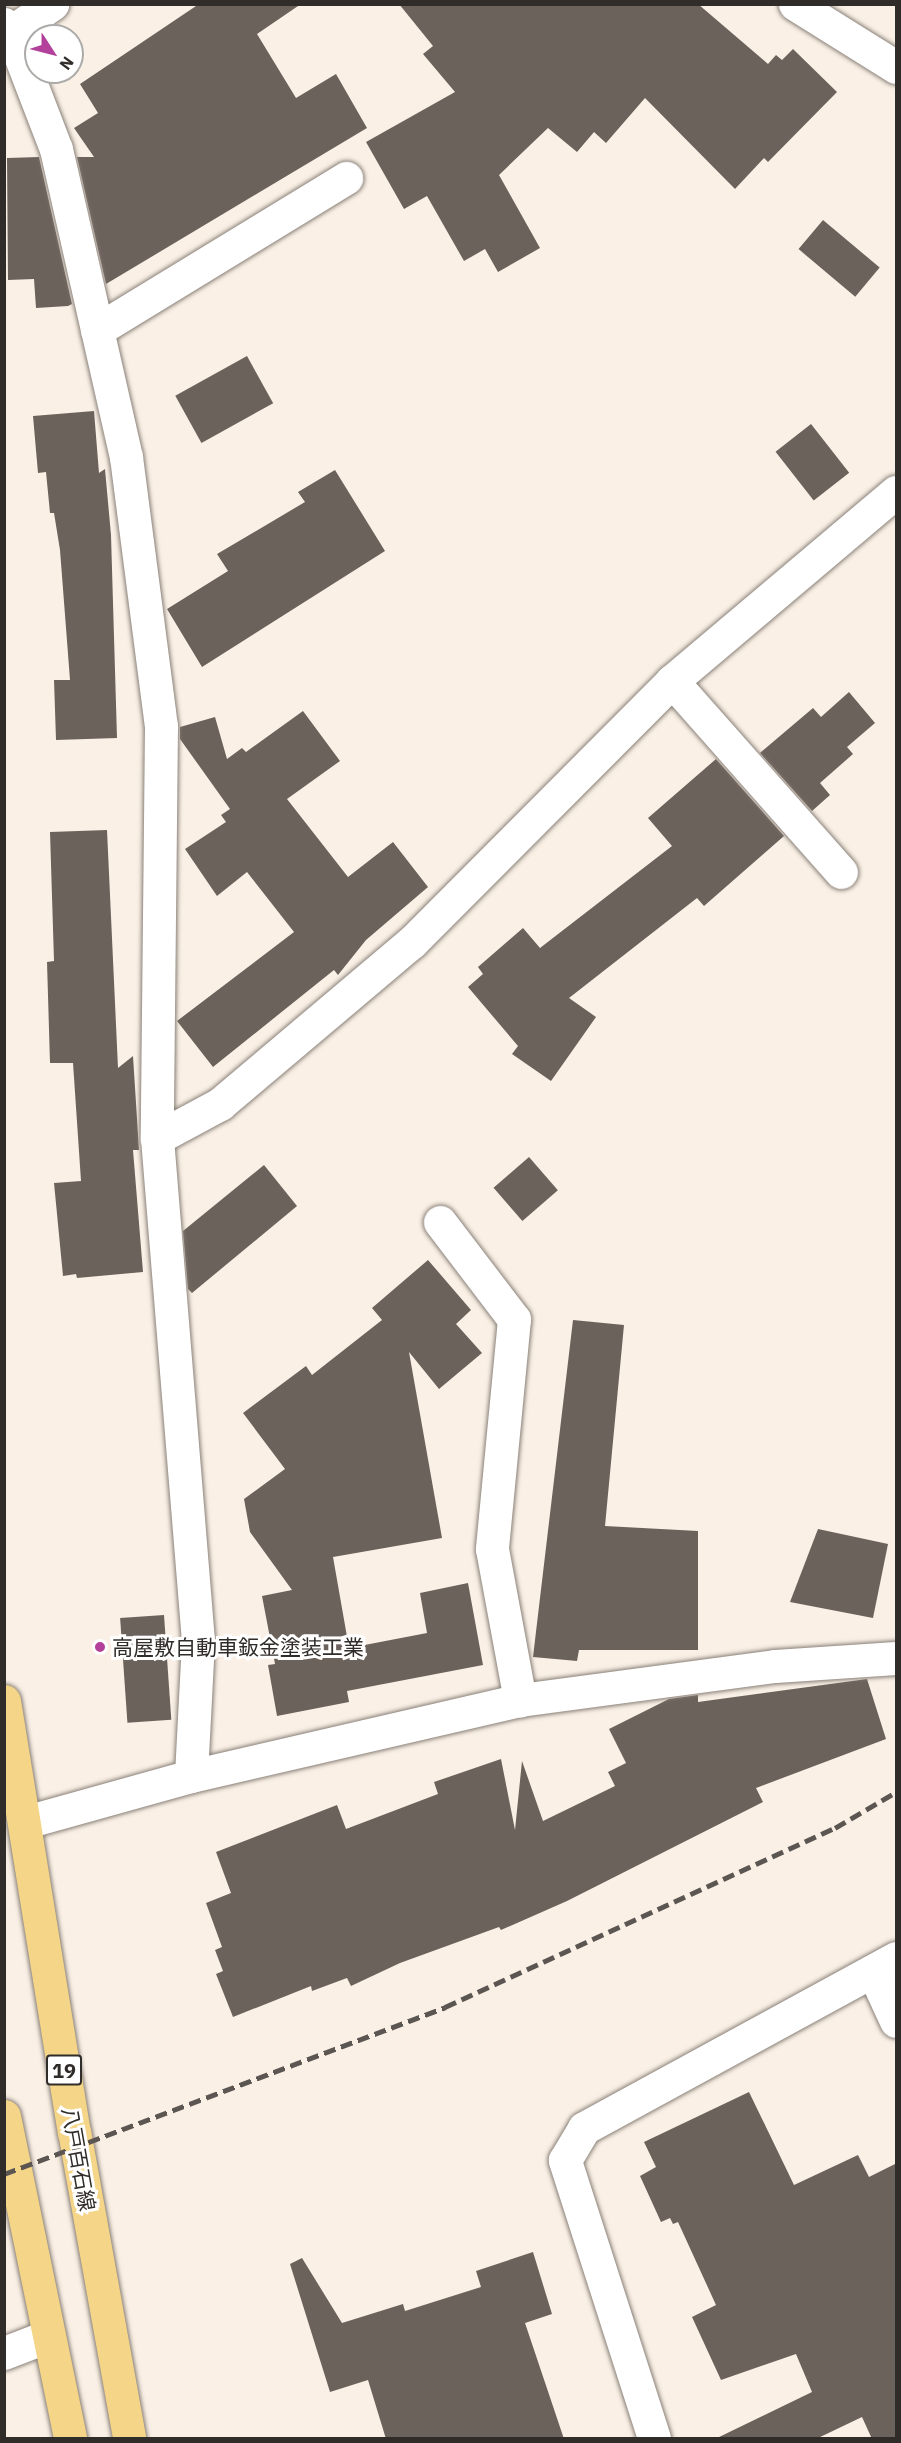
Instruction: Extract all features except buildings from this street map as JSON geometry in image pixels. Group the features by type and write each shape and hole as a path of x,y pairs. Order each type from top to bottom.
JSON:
{"main road":[{"name":"八戸百石線","path":"4,1701 26,1822 74,2131 129,2439"},
{"path":"4,2115 70,2439"}],"street":[{"path":"52,4 8,28 56,148 126,457 161,726 157,1138 198,1641 190,1776"},
{"path":"795,4 897,67"},
{"path":"98,330 346,178"},
{"path":"157,1138 220,1104 412,942 672,681 897,492"},
{"path":"672,681 841,872"},
{"path":"440,1222 514,1319 492,1549 520,1700"},
{"path":"26,1822 190,1776 520,1700 775,1666 897,1658"},
{"path":"654,2439 565,2160 584,2128 885,1964 897,2021"},
{"path":"4,2353 48,2336"}],"railway":[{"path":"4,2174 445,2007 835,1828 896,1792"}],"place":[{"name":"高屋敷自動車鈑金塗装工業","path":"100,1647"}]}
